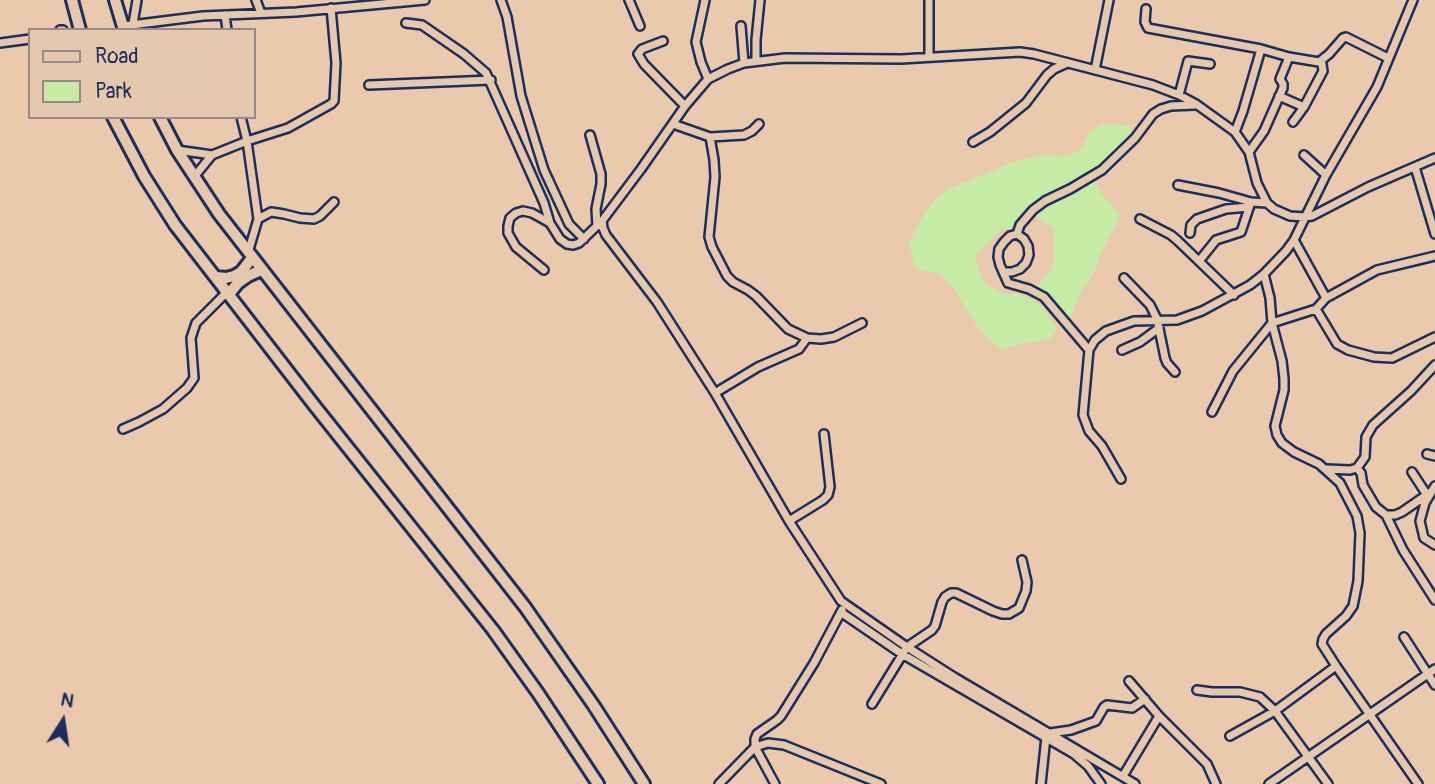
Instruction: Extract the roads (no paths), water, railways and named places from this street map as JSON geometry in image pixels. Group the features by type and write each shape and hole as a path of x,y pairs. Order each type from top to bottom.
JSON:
{"highway":[{"path":"72,0 79,28"},
{"path":"115,0 127,27"},
{"path":"114,119 144,176 175,225 493,631 598,784"},
{"path":"161,119 177,150 219,214 525,607 644,784"},
{"path":"216,277 226,278 241,272 250,255"},
{"path":"228,293 248,276 261,270"}],"street":[{"path":"137,0 127,27 203,16 425,0"},
{"path":"256,0 261,13"},
{"path":"501,0 507,17 521,96 544,170 569,223 584,239"},
{"path":"629,0 640,26"},
{"path":"705,0 696,42 708,79"},
{"path":"756,61 760,0"},
{"path":"929,0 929,57"},
{"path":"1095,70 1109,0"},
{"path":"1121,479 1102,446 1089,431 1083,415 1089,350 1095,340 1106,331 1134,321 1158,324 1186,317 1234,295 1264,274 1294,240 1326,175 1377,87 1413,0"},
{"path":"194,177 212,155 288,128 334,101 335,63 331,8"},
{"path":"1146,9 1145,22 1149,27 1322,64 1323,71 1293,122"},
{"path":"225,15 227,28"},
{"path":"407,23 422,25 483,69 491,80 550,223 560,239 573,245 579,243 600,224 685,106 708,79 744,63 785,58 929,57 1020,52 1153,85 1196,104 1235,132 1249,152 1257,183 1267,203 1283,214 1312,216 1368,187 1435,158"},
{"path":"741,26 744,63"},
{"path":"1319,62 1346,37 1388,58"},
{"path":"0,43 28,39"},
{"path":"663,41 642,48 638,54 644,64 685,106"},
{"path":"1235,132 1261,49"},
{"path":"1249,152 1264,131 1284,86 1280,79 1289,57"},
{"path":"1179,95 1188,61 1210,64"},
{"path":"973,142 1026,103 1054,69 1068,63"},
{"path":"369,85 491,80"},
{"path":"1279,96 1304,107"},
{"path":"1017,234 1020,225 1033,210 1102,170 1135,138 1153,114 1171,106 1196,104"},
{"path":"242,119 258,219 250,255"},
{"path":"673,124 710,137 744,135 759,124"},
{"path":"590,135 601,173 596,209 606,235 657,302 715,393 789,522 841,601 904,650"},
{"path":"710,137 715,177 709,237 727,276 756,296 788,329 807,338 834,337 862,323"},
{"path":"177,150 212,155"},
{"path":"1304,155 1326,175"},
{"path":"1415,167 1435,234"},
{"path":"1178,185 1219,193 1250,205"},
{"path":"258,219 271,212 314,219 334,202"},
{"path":"1190,233 1191,225 1197,219 1226,209 1267,203"},
{"path":"1199,260 1216,240 1241,232 1250,205"},
{"path":"544,270 516,247 508,233 508,226 510,218 523,211 550,223"},
{"path":"1140,219 1171,236 1234,295"},
{"path":"1017,234 1010,236 999,249 1000,265 1008,283 1044,297 1089,350"},
{"path":"1004,272 1020,269 1029,255 1024,239 1017,234"},
{"path":"1294,240 1326,298"},
{"path":"1212,412 1233,371 1272,323 1316,309 1326,298 1377,270 1435,257"},
{"path":"1264,274 1284,379 1275,426 1277,435 1282,443 1327,469 1340,483 1357,516 1360,533 1358,581 1353,606 1323,639 1322,644 1418,784"},
{"path":"1124,278 1148,301 1158,324 1165,358 1175,372"},
{"path":"122,429 163,409 187,388 194,378 191,338 196,323 228,293"},
{"path":"1316,309 1337,344 1374,357 1392,358 1435,337"},
{"path":"1122,351 1140,342 1158,324"},
{"path":"715,393 758,368 799,349 807,338"},
{"path":"1327,469 1357,468 1365,457 1366,437 1373,425 1435,365"},
{"path":"789,522 828,495 830,487 824,433"},
{"path":"1357,468 1364,487 1376,507 1386,515 1403,550 1435,600"},
{"path":"1412,472 1431,491"},
{"path":"1386,515 1402,512 1431,491"},
{"path":"1431,491 1420,521 1424,538 1434,545"},
{"path":"872,704 904,650 935,626 942,602 951,593 962,595 993,611 1009,614 1015,612 1023,601 1027,582 1022,560"},
{"path":"775,784 755,747 755,739 757,734 781,716 842,613 841,601"},
{"path":"842,613 1135,784"},
{"path":"1404,637 1431,672 1435,685"},
{"path":"1230,736 1275,711 1336,666"},
{"path":"1269,784 1431,672"},
{"path":"1129,681 1159,716 1207,764 1216,784"},
{"path":"1196,690 1251,693 1260,696 1275,711 1328,784"},
{"path":"1048,735 1096,721 1107,705 1132,708 1145,699"},
{"path":"1123,776 1159,716"},
{"path":"1041,784 1048,735"},
{"path":"1048,735 1081,760 1101,784"},
{"path":"719,784 755,747 768,743 784,745 881,784"}]}
